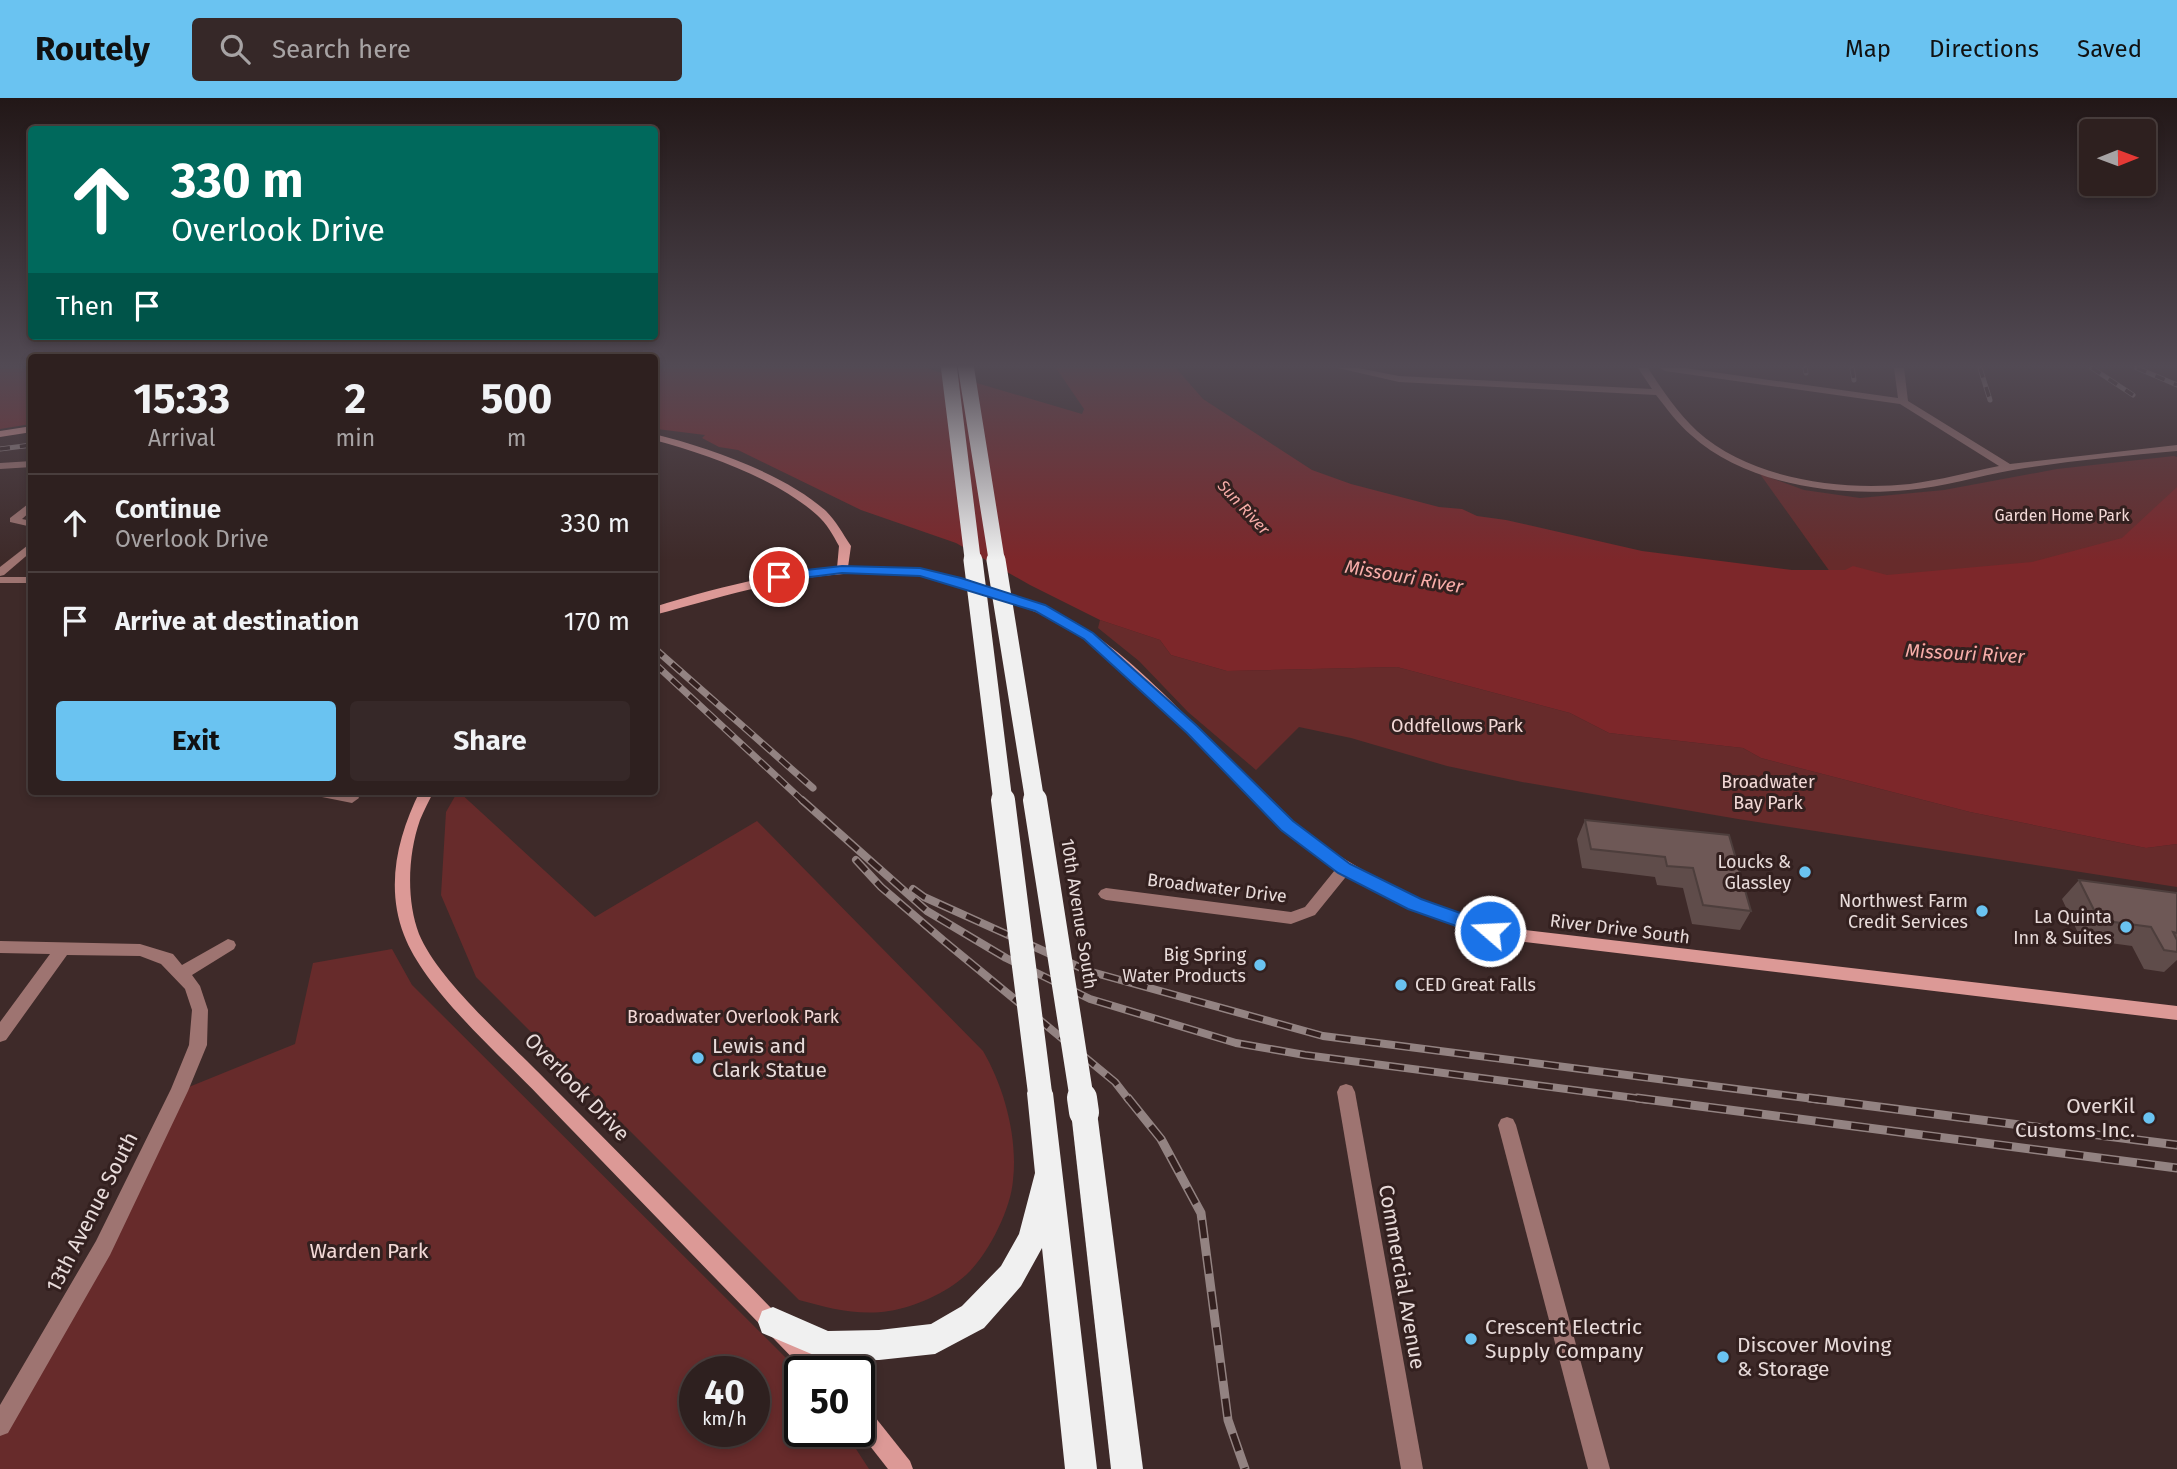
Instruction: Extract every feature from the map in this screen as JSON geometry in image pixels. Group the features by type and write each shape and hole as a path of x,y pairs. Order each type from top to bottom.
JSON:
{"highway":[{"path":"957,432 1040,1093 1081,1469"},
{"name":"10th Avenue South","path":"977,432 1083,1112 1127,1469"},
{"path":"773,1322 828,1346 879,1345 935,1339 973,1317 1011,1276 1031,1239 1049,1172"}],"main road":[{"path":"658,438 694,449 778,485 819,511 845,546 842,569 779,577 658,610"},
{"name":"River Drive South","path":"842,569 920,572 1040,608 1088,636 1192,729 1287,825 1344,869 1415,904 1490,931 1601,947 2177,1013"},
{"name":"Overlook Drive","path":"425,795 412,824 405,868 404,890 408,921 418,948 441,980 488,1032 805,1356"},
{"path":"875,1435 902,1469"}],"street":[{"path":"1693,432 1727,455 1761,469 1803,481 1876,489 1910,487 2068,459 2177,448"},
{"path":"1952,432 2010,468"},
{"path":"0,477 17,464"},
{"path":"0,466 28,464"},
{"path":"28,508 14,520 28,523"},
{"path":"0,573 28,548"},
{"path":"0,580 28,580"},
{"path":"337,795 352,798"},
{"name":"Broadwater Drive","path":"1106,894 1291,918 1310,911 1344,869"},
{"path":"0,947 140,950 167,959 181,974 228,945"},
{"path":"0,1035 64,947"},
{"name":"13th Avenue South","path":"0,1425 103,1248 174,1103 198,1045 200,1010 192,986 181,974"},
{"name":"Commercial Avenue","path":"1346,1092 1412,1469"},
{"path":"1507,1125 1599,1469"}],"green space":[{"name":"Garden Home Park","path":"2177,457 2177,503 2150,529 2086,558 1939,579 1833,576 1760,474 1804,490 1860,498 1944,490 2057,469"},
{"name":"Oddfellows Park","path":"1100,620 1160,640 1171,655 1227,671 1397,667 1570,713 1609,733 1743,748 1761,758 1970,812 2146,848 2177,844 2177,887 1738,819 1522,782 1447,766 1351,738 1299,727 1256,770 1188,712 1139,661 1098,628"},
{"name":"Broadwater Overlook Park","path":"456,795 462,795 595,917 757,821 983,1051 991,1065 1008,1113 1013,1147 1013,1180 1003,1218 990,1244 974,1266 958,1282 940,1293 889,1311 855,1312 799,1300 476,977 441,895 446,812"},
{"name":"Warden Park","path":"392,949 412,985 784,1356 784,1447 855,1447 869,1469 0,1469 0,1425 179,1091 295,1044 313,963"}],"water":[{"path":"681,432 1254,432 1312,470 1351,484 1439,507 1462,509 1477,516 1506,520 1642,551 1792,570 1845,570 1853,566 1887,575 2032,562 2122,538 2177,487 2177,844 2146,848 1970,812 1761,758 1743,748 1609,733 1570,713 1397,667 1227,671 1171,655 1160,640 1100,620 1030,585 956,543 861,510 738,450 719,447 702,438 705,435"}],"building":[{"path":"1585,820 1729,835 1751,911 1703,905 1693,868 1667,866 1665,857 1591,849"},
{"path":"2079,880 2177,893 2177,933 2173,932 2177,940 2177,952 2164,950 2151,927 2099,920"}],"railway":[{"path":"0,449 28,446"},
{"path":"658,652 813,788"},
{"path":"658,667 804,802"},
{"path":"802,800 927,911 1006,958 1090,999 1236,1043 1305,1055 1650,1100"},
{"path":"856,860 881,887 1115,1082 1129,1100"},
{"path":"913,889 924,897 1088,971 1323,1036 1822,1100"},
{"path":"1128,1098 1161,1139 1201,1213 1228,1420 1245,1469"},
{"path":"1637,1098 2177,1168"},
{"path":"1809,1098 2177,1145"}],"place":[{"name":"Loucks & Glassley","path":"1805,872"},
{"name":"Northwest Farm Credit Services","path":"1982,911"},
{"name":"La Quinta Inn & Suites","path":"2126,927"},
{"name":"Big Spring Water Products","path":"1260,965"},
{"name":"CED Great Falls","path":"1401,985"},
{"name":"Lewis and Clark Statue","path":"698,1058"},
{"name":"OverKil Customs Inc.","path":"2149,1118"},
{"name":"Crescent Electric Supply Company","path":"1471,1339"},
{"name":"Discover Moving & Storage","path":"1723,1357"}],"route":[{"path":"779,577 842,569 920,572 1040,608 1088,636 1192,729 1287,825 1344,869 1415,904 1490,931"}],"water label":[{"name":"Sun River","path":"1244,507"},
{"name":"Missouri River","path":"1404,576"},
{"name":"Missouri River","path":"1965,653"}],"park label":[{"name":"Broadwater Bay Park","path":"1768,792"}]}
